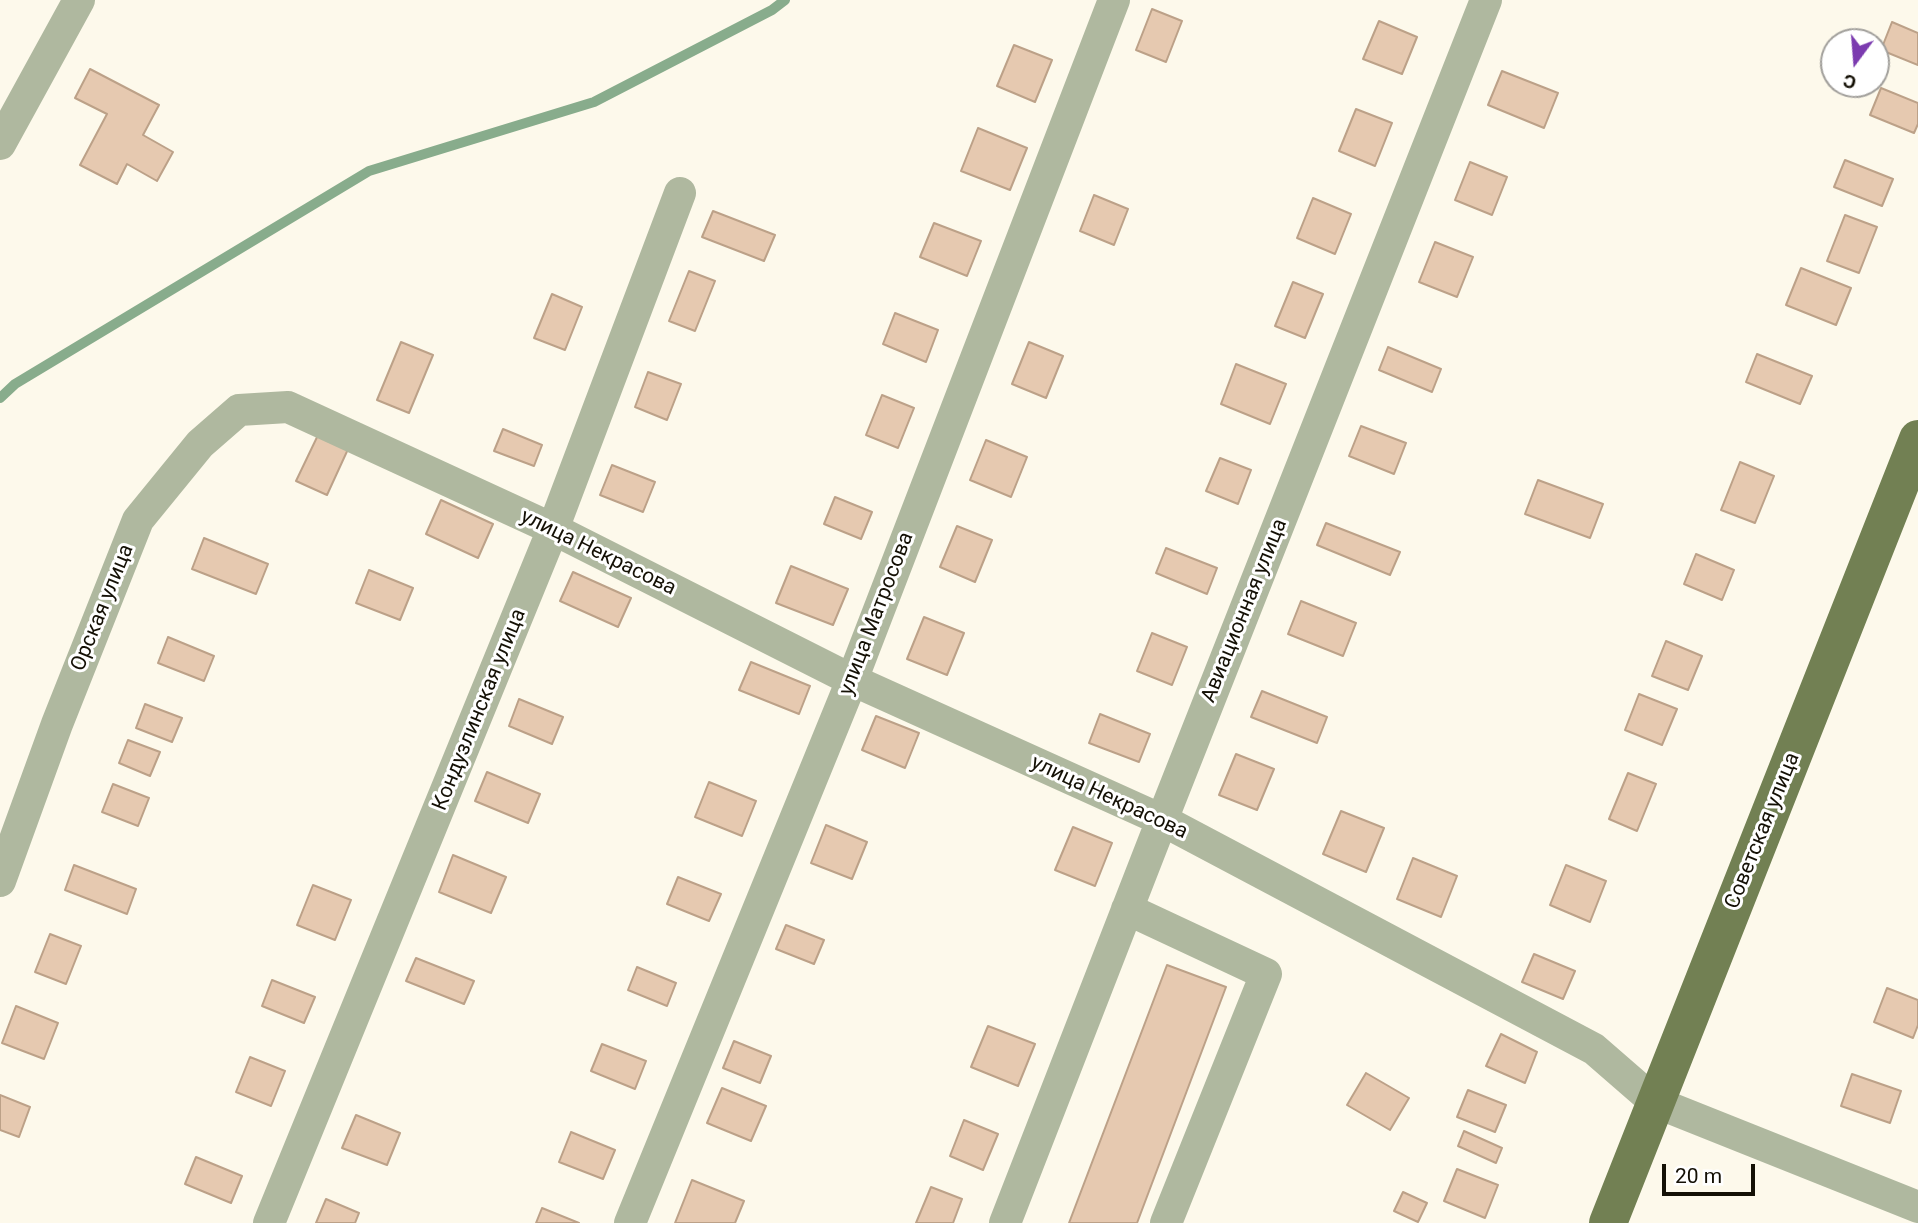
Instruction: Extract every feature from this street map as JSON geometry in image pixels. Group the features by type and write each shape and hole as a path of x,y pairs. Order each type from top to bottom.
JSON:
{"main road":[{"name":"Советская улица","path":"1608,1223 1918,439"}],"street":[{"path":"0,144 79,0"},
{"name":"улица Матросова","path":"630,1223 852,680 1114,0"},
{"name":"Авиационная улица","path":"1005,1223 1161,820 1486,0"},
{"name":"Кондузлинская улица","path":"270,1223 553,530 680,193"},
{"name":"улица Некрасова","path":"288,407 553,530 852,680 1161,820 1594,1049 1655,1102 1918,1207"},
{"name":"Орская улица","path":"0,881 57,724 138,520 200,444 239,410 288,407"},
{"path":"1127,909 1266,974 1166,1223"}],"building":[{"path":"1152,9 1182,21 1166,62 1136,50"},
{"path":"1379,21 1417,37 1402,74 1363,59"},
{"path":"1892,22 1918,33 1918,65 1890,54"},
{"path":"1014,45 1052,60 1035,102 997,86"},
{"path":"90,69 159,105 143,135 173,152 157,181 127,164 117,184 80,165 107,114 75,98"},
{"path":"1502,71 1558,93 1544,128 1488,105"},
{"path":"1890,92 1918,103 1918,124 1914,133 1870,115 1877,98 1890,98"},
{"path":"1356,109 1392,123 1375,166 1339,151"},
{"path":"978,128 1027,148 1010,190 961,171"},
{"path":"1845,160 1893,179 1882,206 1834,187"},
{"path":"1470,162 1507,177 1492,215 1455,200"},
{"path":"1094,195 1128,209 1114,245 1080,231"},
{"path":"1313,198 1351,214 1335,254 1297,238"},
{"path":"713,211 775,235 764,261 702,237"},
{"path":"1845,215 1877,227 1859,273 1827,261"},
{"path":"934,223 981,241 967,276 920,257"},
{"path":"1435,242 1473,257 1457,297 1419,282"},
{"path":"1801,268 1851,288 1836,325 1786,305"},
{"path":"689,271 715,281 695,331 669,321"},
{"path":"1293,282 1323,294 1305,338 1275,326"},
{"path":"552,294 582,307 565,350 534,338"},
{"path":"895,313 938,330 926,362 883,344"},
{"path":"401,342 433,355 409,413 377,400"},
{"path":"1029,342 1063,356 1046,398 1012,384"},
{"path":"1388,347 1441,369 1432,392 1379,370"},
{"path":"1757,354 1812,376 1800,404 1746,382"},
{"path":"1236,364 1286,384 1270,424 1221,404"},
{"path":"648,372 681,384 667,420 635,407"},
{"path":"882,395 914,408 898,448 866,435"},
{"path":"1361,426 1406,443 1394,474 1349,456"},
{"path":"503,429 542,445 534,466 494,451"},
{"path":"319,433 349,447 327,495 296,481"},
{"path":"986,440 1027,457 1011,497 970,480"},
{"path":"1220,458 1251,470 1238,504 1206,491"},
{"path":"1740,462 1774,476 1755,523 1721,510"},
{"path":"612,465 655,482 643,512 600,495"},
{"path":"1538,480 1603,504 1590,538 1525,514"},
{"path":"835,497 872,512 861,539 824,524"},
{"path":"441,500 493,524 478,558 426,534"},
{"path":"1326,523 1400,552 1390,575 1317,545"},
{"path":"957,526 992,540 975,582 940,567"},
{"path":"204,538 268,564 256,594 192,569"},
{"path":"1166,548 1217,568 1207,594 1156,573"},
{"path":"1696,554 1734,570 1722,600 1684,584"},
{"path":"791,566 848,589 833,625 776,603"},
{"path":"369,570 413,588 400,620 356,603"},
{"path":"573,572 631,598 618,627 560,601"},
{"path":"1301,601 1356,623 1343,656 1288,634"},
{"path":"924,617 964,633 947,675 907,659"},
{"path":"1152,633 1187,647 1172,685 1137,671"},
{"path":"168,637 214,656 204,681 158,663"},
{"path":"1666,641 1702,656 1688,690 1652,676"},
{"path":"751,662 810,686 799,714 739,690"},
{"path":"1262,691 1327,717 1317,743 1251,717"},
{"path":"1639,694 1677,709 1662,745 1625,730"},
{"path":"519,699 563,717 552,744 509,726"},
{"path":"145,704 182,718 172,742 136,728"},
{"path":"1100,714 1150,734 1139,762 1089,743"},
{"path":"876,716 919,733 905,768 862,750"},
{"path":"128,740 160,752 150,776 119,763"},
{"path":"1236,754 1274,769 1257,810 1219,795"},
{"path":"487,772 540,794 528,823 475,801"},
{"path":"1628,773 1656,784 1637,831 1609,819"},
{"path":"709,782 756,801 742,836 695,817"},
{"path":"113,784 149,798 138,826 102,812"},
{"path":"1341,811 1384,828 1366,872 1323,854"},
{"path":"826,825 867,842 852,879 811,863"},
{"path":"1073,827 1112,843 1095,886 1055,870"},
{"path":"453,855 506,877 491,913 439,892"},
{"path":"1413,858 1457,876 1441,917 1397,899"},
{"path":"74,865 136,889 127,914 65,890"},
{"path":"1566,865 1606,881 1590,922 1550,905"},
{"path":"678,877 721,894 709,921 667,904"},
{"path":"313,885 351,900 335,940 297,925"},
{"path":"786,925 824,940 814,964 776,949"},
{"path":"50,934 81,946 66,984 35,972"},
{"path":"1534,954 1575,971 1563,999 1522,982"},
{"path":"416,958 474,981 464,1004 406,981"},
{"path":"1167,965 1226,987 1137,1223 1069,1223"},
{"path":"637,967 676,983 667,1006 628,990"},
{"path":"272,980 315,997 304,1023 262,1006"},
{"path":"1887,988 1918,1000 1918,1025 1913,1038 1874,1022"},
{"path":"16,1006 58,1023 44,1059 2,1043"},
{"path":"988,1026 1035,1044 1018,1086 971,1067"},
{"path":"1501,1034 1537,1052 1525,1083 1486,1066"},
{"path":"734,1041 771,1056 760,1083 723,1068"},
{"path":"602,1044 646,1061 635,1089 591,1071"},
{"path":"250,1057 285,1071 271,1106 236,1092"},
{"path":"1366,1073 1409,1098 1390,1130 1347,1105"},
{"path":"1852,1074 1901,1091 1890,1123 1841,1106"},
{"path":"722,1088 766,1106 751,1141 707,1123"},
{"path":"1468,1090 1506,1105 1495,1132 1457,1117"},
{"path":"0,1095 30,1107 19,1137 0,1130"},
{"path":"356,1115 400,1133 387,1165 342,1148"},
{"path":"964,1120 998,1134 983,1170 950,1156"},
{"path":"1464,1131 1502,1148 1496,1163 1458,1146"},
{"path":"571,1132 615,1150 603,1179 559,1162"},
{"path":"196,1157 242,1176 231,1203 185,1184"},
{"path":"1457,1169 1498,1185 1485,1218 1444,1201"},
{"path":"692,1180 744,1201 735,1223 675,1223"},
{"path":"931,1187 962,1199 953,1223 916,1223"},
{"path":"1403,1192 1427,1203 1418,1222 1394,1211"},
{"path":"326,1199 359,1213 355,1223 316,1223"},
{"path":"542,1208 579,1223 536,1223"}],"waterway":[{"path":"0,398 15,384 369,171 594,102 772,10 785,0"}]}
